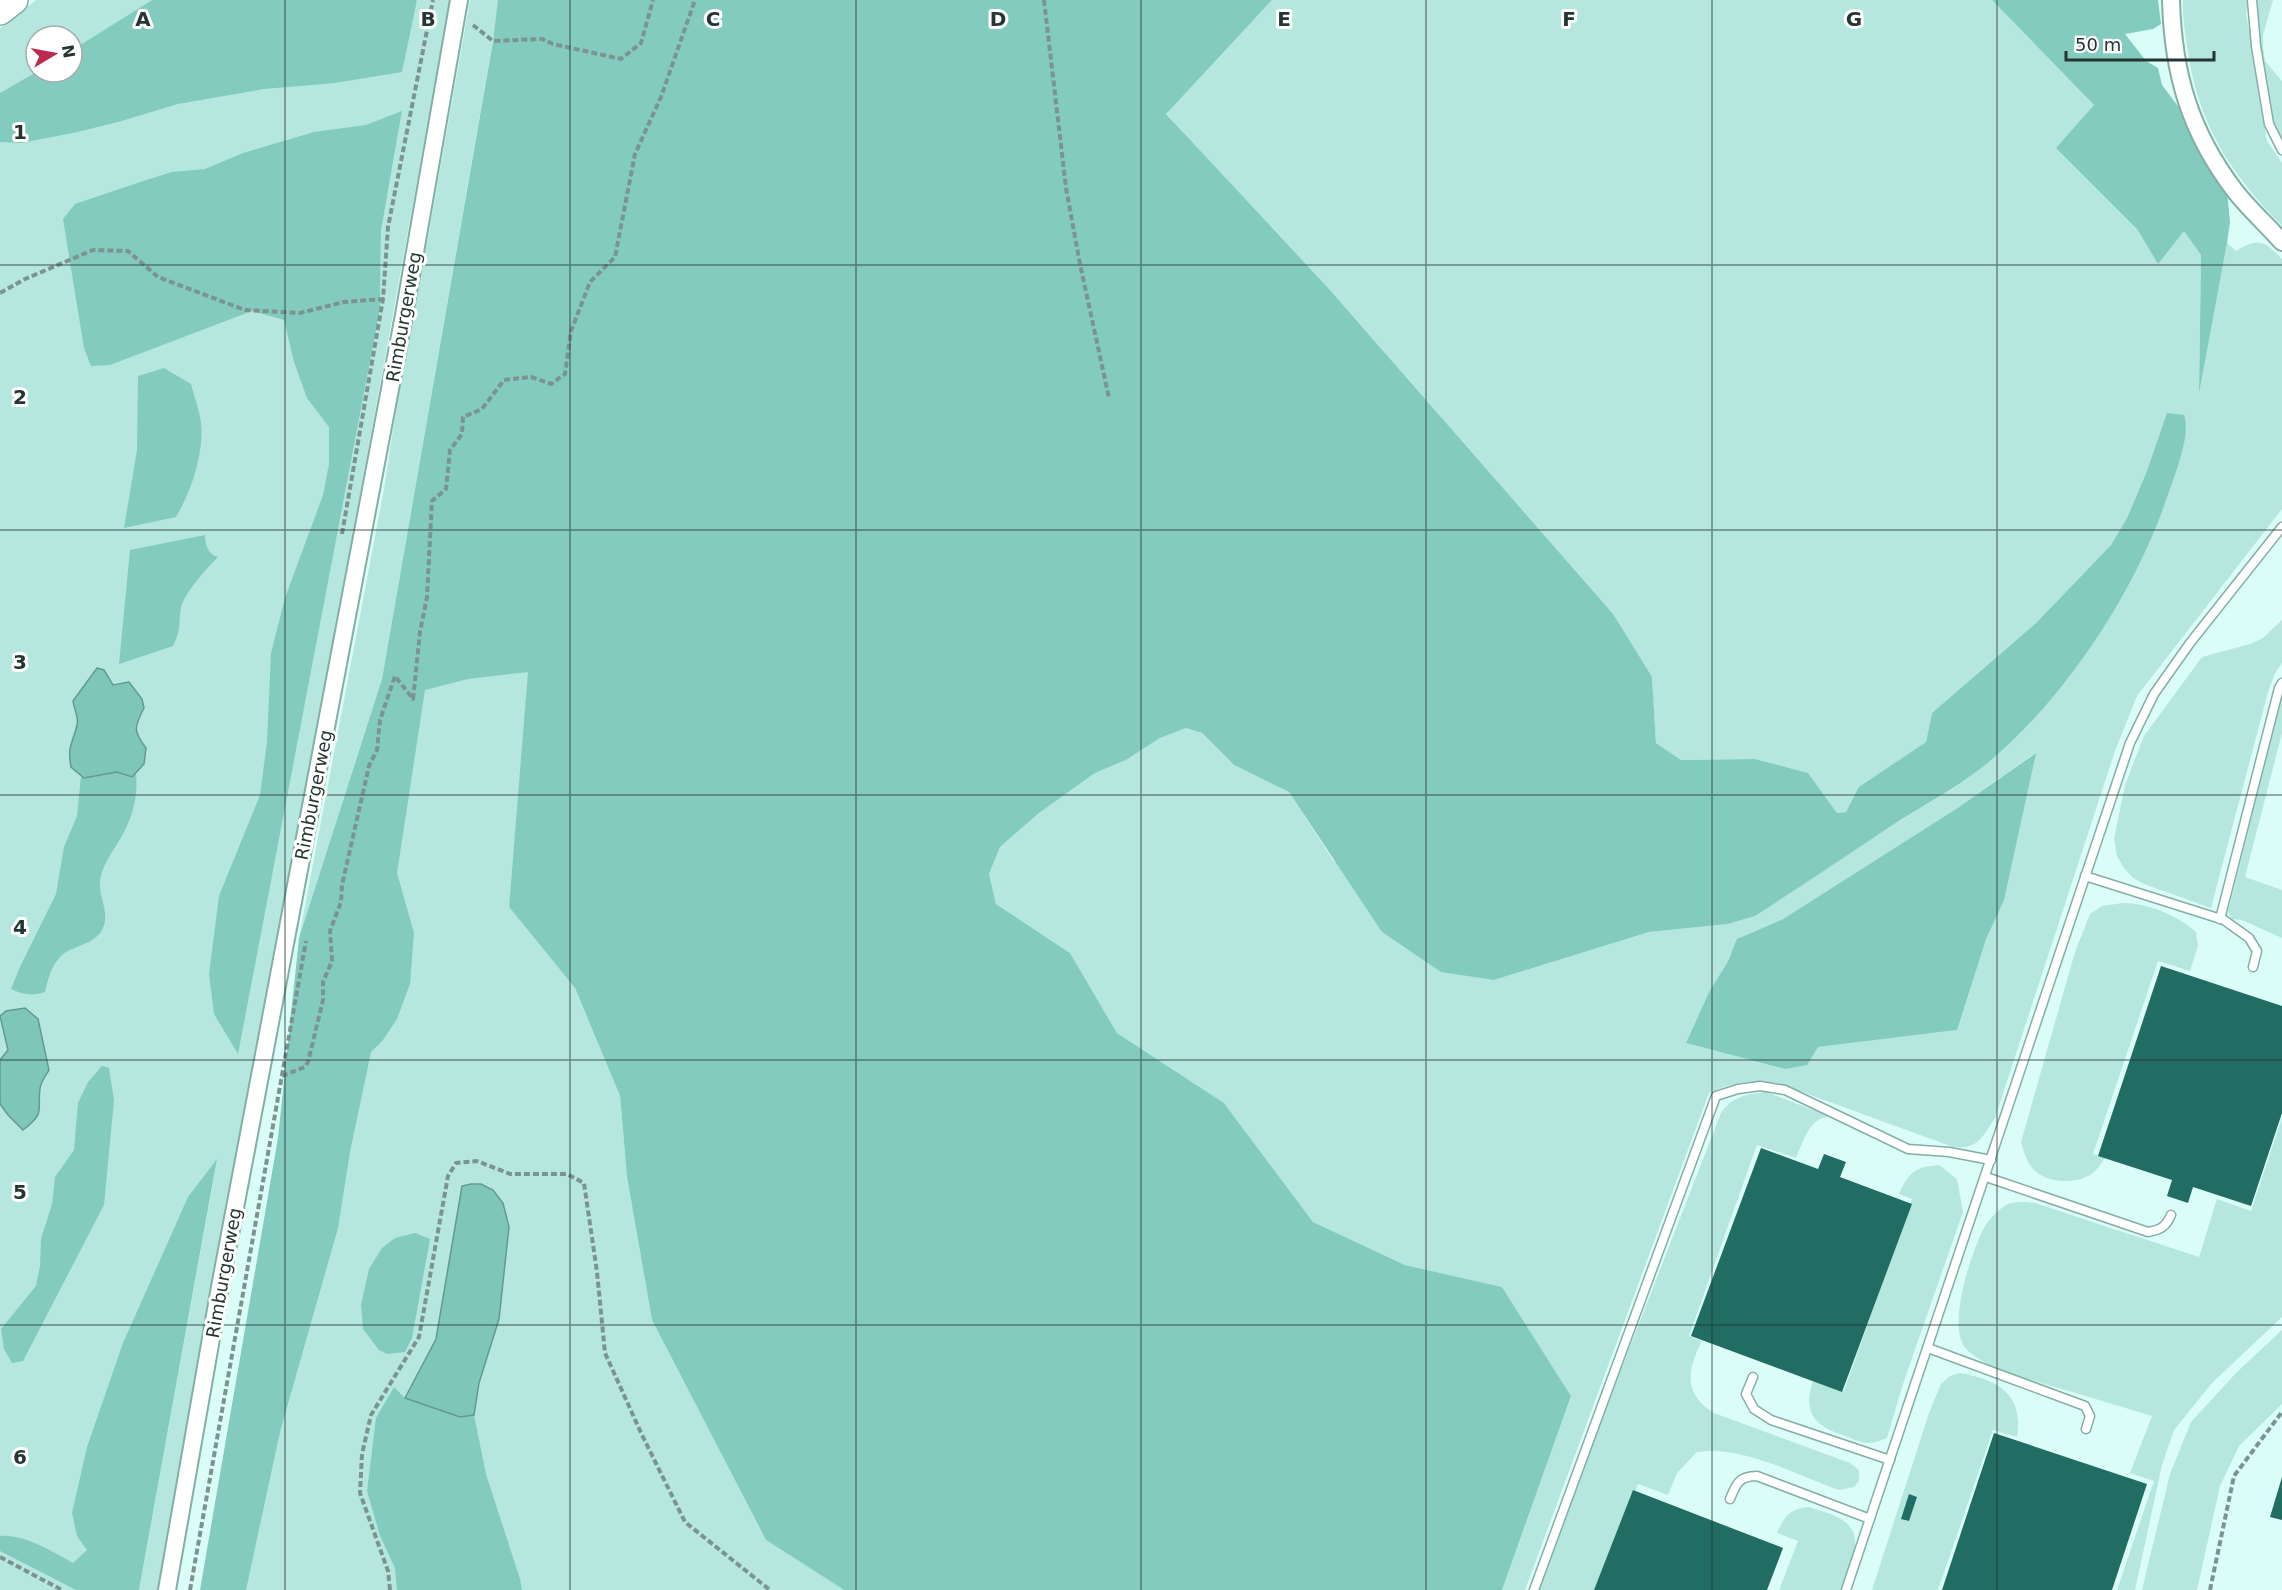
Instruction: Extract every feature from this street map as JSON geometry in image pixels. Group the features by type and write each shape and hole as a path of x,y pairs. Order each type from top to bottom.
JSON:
{"highway":[{"path":"0,11 14,0"}],"street":[{"path":"2171,0 2174,48 2181,87 2199,133 2236,191 2282,242"},
{"name":"Rimburgerweg","path":"167,1590 220,1287 405,315 458,5"}],"lane":[{"path":"2253,0 2256,46 2269,124 2282,150"},
{"path":"1846,1590 2130,743 2154,694 2190,644 2282,527"},
{"path":"2220,919 2278,688 2282,683"},
{"path":"2085,876 2220,919 2248,938 2256,951 2253,967"},
{"path":"1534,1590 1716,1096 1738,1089 1760,1086 1785,1090 1908,1149 1949,1152 1991,1160"},
{"path":"1986,1177 2148,1232 2157,1231 2166,1225 2170,1215"},
{"path":"1928,1348 2085,1406 2090,1416 2086,1429"},
{"path":"1752,1377 1746,1394 1754,1409 1771,1419 1890,1460"},
{"path":"1730,1499 1740,1479 1746,1476 1756,1476 1870,1519"}],"path":[{"name":"Rimburgerweg","path":"342,535 383,299 388,227 433,0"},
{"path":"458,5 493,41 542,39 553,44 621,60 641,43 653,0"},
{"path":"259,1085 305,1067 308,1062 323,1000 323,982 332,961 330,931 341,902 342,885 369,766 377,750 380,720 395,676 413,699 420,632 427,597 432,501 446,489 450,450 462,434 463,417 482,409 504,380 531,377 551,384 565,374 572,331 590,282 615,257 635,154 661,97 694,0"},
{"path":"1044,0 1066,188 1109,398"},
{"path":"0,293 25,279 93,250 128,251 158,277 245,309 300,313 344,302 383,299"},
{"name":"Rimburgerweg","path":"190,1590 308,930"},
{"path":"390,1590 388,1571 360,1493 362,1454 371,1415 419,1337 448,1176 456,1163 477,1161 510,1174 567,1174 584,1184 597,1272 605,1353 642,1436 685,1522 770,1590"},
{"path":"2210,1590 2234,1476 2282,1412"},
{"path":"0,1557 62,1590"}],"shaded area":[{"path":"36,0 152,0 84,42 84,24 24,24 24,79 0,93 0,28"},
{"path":"152,0 417,0 402,72 335,83 264,89 178,104 73,133 21,143 0,142 0,93 24,79 24,84 84,84 84,42"},
{"path":"417,0 450,0 161,1590 139,1590 217,1161 120,1590 0,1590 0,121 409,31","holes":["402,112 381,231 380,309 237,1053 338,451"]},
{"path":"470,0 498,0 497,16 382,679 299,938 384,489 403,363 427,243"},
{"path":"498,0 1272,0 1166,114 1328,288 1613,614 1652,677 1656,743 1681,760 1755,759 1808,773 1837,813 1846,812 1859,787 1926,742 1932,713 2036,623 2111,545 2127,518 2147,471 2167,413 2184,415 2185,434 2176,471 2151,539 2133,576 2113,613 2090,648 2038,715 1980,769 1755,916 1728,924 1649,932 1494,980 1441,972 1382,932 1289,792 1234,765 1202,733 1186,728 1160,738 1126,760 1095,773 1039,813 1000,847 989,874 996,904 1070,953 1117,1033 1224,1103 1313,1222 1405,1265 1502,1287 1571,1396 1502,1590 844,1590 766,1540 652,1320 627,1177 620,1096 575,988 509,907 528,672 468,679 425,690 397,873 414,933 410,984 397,1019 383,1040 371,1052 350,1152 338,1228 280,1432 246,1590 200,1590 278,1138 299,938 382,679 493,41"},
{"path":"1272,0 1992,0 2094,105 2149,177 2201,255 2199,388 2227,243 2236,251 2250,244 2261,243 2282,259 2282,509 2137,696 2115,751 1995,1118 1983,1136 1974,1144 1953,1147 1777,1083 1742,1083 1709,1093 1525,1590 1502,1590 1571,1396 1502,1287 1405,1265 1313,1222 1224,1103 1117,1033 1070,953 996,904 989,874 1000,847 1039,813 1095,773 1126,760 1160,738 1186,728 1202,733 1234,765 1289,792 1333,860 1494,980 1649,932 1728,924 1755,916 1973,774 2019,732 2053,695 2112,612 2137,567 2174,473 2187,423 2145,476 2127,518 2111,545 2036,623 1932,713 1926,742 1860,787 1846,812 1837,813 1808,773 1755,759 1681,760 1656,743 1652,677 1166,113","holes":["2035,753 1949,1031 1818,1047 1785,1069 1686,1043 1709,992 1743,936 1783,919 1956,809"]},
{"path":"1992,0 2158,0 2161,24 2153,29 2125,34 2146,61 2158,68 2162,85 2184,114 2227,191 2230,222 2199,393 2201,255 2184,231 2158,264 2138,230 2056,148 2094,105"},
{"path":"2183,0 2248,0 2246,13 2267,141 2282,163 2282,226 2246,186 2218,144 2207,122 2192,73 2184,23"},
{"path":"2253,0 2273,0 2263,35 2263,47 2265,61 2282,81 2282,146 2274,123 2258,42"},
{"path":"402,111 381,231 380,309 238,1054 214,1014 209,974 219,896 260,795 267,742 271,653 285,598 323,495 329,464 329,427 307,398 294,362 284,320 252,311 110,365 91,366 84,348 63,219 75,204 140,182 172,172 205,169 243,153 314,132 366,125"},
{"path":"164,368 191,384 201,424 198,460 187,496 176,517 124,528 137,450 138,376"},
{"path":"205,535 208,549 218,557 186,595 181,608 179,631 173,646 119,664 130,550"},
{"path":"2282,620 2282,663 2275,673 2268,692 2211,908 2133,878 2117,856 2114,839 2125,785 2144,736 2202,657 2250,644 2263,638"},
{"path":"408,656 529,671 509,907 575,988 620,1096 627,1177 652,1320 766,1540 844,1590 219,1590"},
{"path":"97,668 104,670 113,685 129,682 142,699 144,708 136,729 146,748 144,764 132,777 117,772 84,778 71,767 70,749 77,722 73,701"},
{"path":"2282,694 2282,733 2245,877 2282,890 2282,938 2242,920 2232,919 2228,912"},
{"path":"2036,753 2004,900 1986,939 1957,1030 1818,1047 1807,1065 1785,1069 1686,1043 1709,992 1727,963 1737,939 1783,919 1956,809"},
{"path":"117,772 131,777 136,772 136,796 127,826 101,876 100,889 105,911 103,928 95,938 58,959 45,992 28,994 11,989 56,894 64,847 77,816 81,776 84,778"},
{"path":"2123,903 2142,905 2180,920 2196,932 2198,946 2190,971 2158,961 2093,1154 2105,1158 2095,1171 2086,1177 2070,1181 2053,1180 2032,1168 2021,1142 2075,952 2090,914 2102,906"},
{"path":"25,1008 38,1019 49,1070 41,1086 38,1115 23,1130 0,1104 0,1060 8,1050 0,1016 6,1011"},
{"path":"102,1066 109,1068 114,1100 104,1205 23,1361 12,1363 4,1349 1,1329 36,1286 40,1266 41,1239 52,1204 55,1177 74,1150 78,1103 88,1082"},
{"path":"1766,1092 1829,1116 1811,1126 1796,1158 1757,1145 1689,1336 1702,1341 1691,1372 1693,1390 1704,1406 1714,1413 1850,1463 1859,1470 1859,1481 1854,1487 1839,1490 1751,1457 1715,1451 1697,1452 1677,1473 1668,1495 1638,1484 1595,1590 1538,1590 1594,1439 1721,1113 1735,1099"},
{"path":"2282,1118 2282,1317 2212,1383 2174,1430 2162,1465 2135,1590 2117,1590 2154,1481 2130,1473 2152,1416 2010,1374 1968,1351 1961,1341 1959,1309 1973,1253 1985,1226 1992,1217 2008,1204 2022,1202 2035,1203 2199,1257 2217,1199 2251,1211"},
{"path":"217,1159 139,1590 76,1590 0,1551 0,1536 28,1540 73,1563 87,1550 77,1536 72,1513 87,1447 123,1343 188,1197"},
{"path":"1939,1165 1957,1179 1963,1212 1903,1384 1887,1438 1869,1443 1859,1441 1824,1427 1813,1416 1809,1401 1813,1381 1844,1391 1912,1199 1899,1194 1906,1180 1918,1169"},
{"path":"481,1184 493,1190 503,1203 509,1227 499,1319 479,1383 474,1415 460,1417 405,1398 436,1339 462,1186"},
{"path":"415,1233 430,1239 412,1338 405,1352 387,1354 379,1350 363,1329 361,1305 369,1269 382,1248 395,1238"},
{"path":"2282,1330 2282,1404 2239,1446 2220,1486 2197,1590 2142,1590 2170,1474 2191,1422 2236,1373"},
{"path":"1960,1373 1986,1380 2005,1392 2012,1400 2016,1410 2017,1437 1993,1430 1938,1590 1872,1590 1929,1413 1941,1384 1950,1376"},
{"path":"394,1387 405,1398 460,1417 474,1415 486,1474 522,1590 397,1590 395,1568 380,1536 367,1491 376,1418"},
{"path":"1809,1507 1844,1521 1851,1528 1854,1536 1854,1554 1841,1590 1779,1590 1798,1541 1777,1533 1782,1522 1792,1511"}],"building":[{"path":"2161,966 2282,1006 2282,1113 2251,1206 2193,1187 2188,1203 2167,1196 2172,1180 2098,1156"},
{"path":"1761,1148 1818,1169 1824,1154 1846,1162 1840,1177 1912,1204 1842,1392 1691,1336"},
{"path":"1994,1433 2147,1484 2112,1590 1942,1590"},
{"path":"2282,1477 2282,1520 2270,1517"},
{"path":"1633,1490 1783,1548 1767,1590 1594,1590"},
{"path":"1909,1494 1917,1497 1909,1521 1901,1519"}]}
